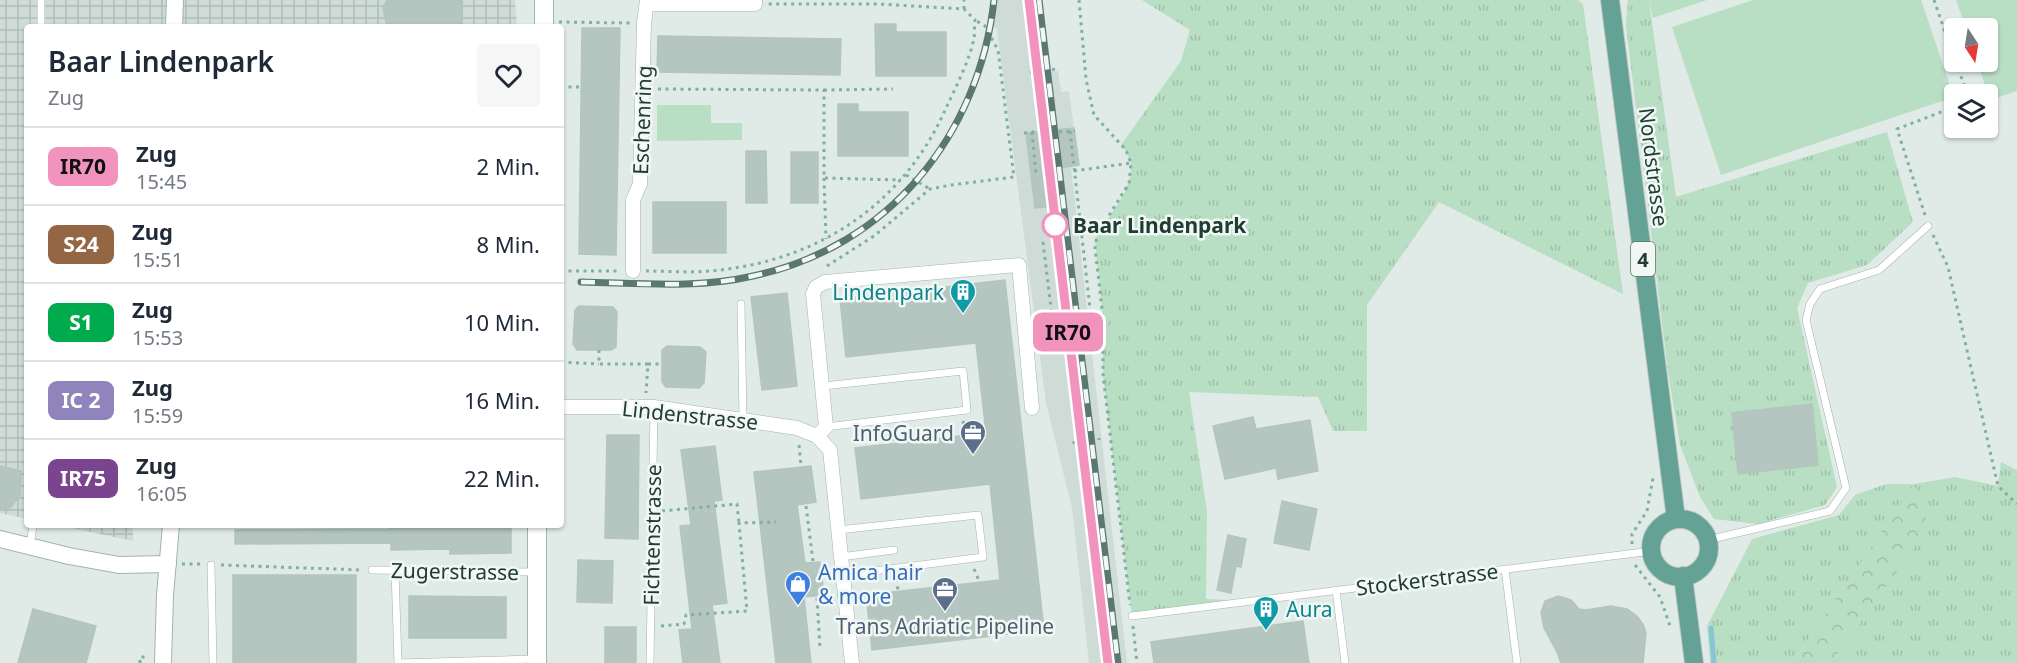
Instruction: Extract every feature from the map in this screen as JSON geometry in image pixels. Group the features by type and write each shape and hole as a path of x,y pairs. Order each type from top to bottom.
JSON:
{"main road":[{"path":"544,0 544,24"},
{"name":"Nordstrasse","path":"1610,0 1676,519"},
{"path":"1676,519 1692,522 1704,532 1708,540 1709,550 1701,568 1683,576 1673,576 1664,572 1657,565 1652,552 1653,537 1658,528 1676,519"},
{"name":"Zugerstrasse","path":"537,528 537,661"},
{"path":"1683,576 1694,663"}],"street":[{"path":"174,24 175,0"},
{"name":"Eschenring","path":"633,271 633,200 640,184 644,23 647,2 755,2"},
{"path":"852,663 830,450 821,432 823,386 813,294 816,287 825,282 1019,265 1032,408"},
{"name":"Lindenstrasse","path":"564,407 650,407 821,432"},
{"path":"163,663 165,596 171,528"},
{"path":"0,539 119,565 168,564"}],"lane":[{"path":"41,0 41,24"},
{"path":"1708,540 1830,511 1846,488 1806,320 1810,304 1820,289 1880,270 1928,226"},
{"path":"741,304 743,419"},
{"path":"821,432 967,410 963,371 823,386"},
{"name":"Fichtenstrasse","path":"650,407 652,512 650,663"},
{"path":"837,530 978,515 983,557 843,575"},
{"path":"30,547 33,528"},
{"path":"840,557 894,550"},
{"name":"Stockerstrasse","path":"1132,616 1652,552"},
{"path":"211,565 213,663"},
{"path":"1505,569 1517,663"},
{"name":"Zugerstrasse","path":"372,570 537,572"},
{"path":"395,571 398,662 537,661"},
{"path":"1336,590 1345,663"}],"path":[{"path":"964,0 964,9"},
{"path":"1079,0 1086,79 1094,115 1126,150 1131,163 1129,183 1096,235 1095,248 1103,318 1103,374 1137,663"},
{"path":"1934,0 1944,29"},
{"path":"755,2 879,2 964,9 985,26 998,50 1014,177 930,189 874,236 818,272 816,287"},
{"path":"564,271 710,271 766,262 826,240 869,212 906,175 936,132 974,39 975,20"},
{"path":"564,25 644,23"},
{"path":"564,87 581,87"},
{"path":"643,89 893,89"},
{"path":"824,90 826,240"},
{"path":"1944,111 1897,129 1928,226 1948,267 1998,486 2017,504"},
{"path":"1024,133 1041,131"},
{"path":"1059,132 1072,131 1074,171 1092,326 1082,327"},
{"path":"1032,132 1036,174"},
{"path":"1074,171 1131,163"},
{"path":"906,175 930,189"},
{"path":"824,178 901,180"},
{"path":"1043,242 1053,324"},
{"path":"1046,324 1063,322"},
{"path":"599,350 600,364"},
{"path":"564,362 662,364"},
{"path":"648,364 650,407"},
{"path":"797,428 801,465"},
{"path":"1653,477 1647,511 1632,534 1631,554 1636,569 1660,597 1672,630"},
{"path":"651,628 684,624 686,615 747,611 737,504 652,512"},
{"path":"806,506 813,561"},
{"path":"739,523 776,522"},
{"path":"168,564 372,570"},
{"path":"817,598 820,649"},
{"path":"140,657 140,663"}],"shaded area":[{"path":"0,0 515,0 517,24 24,24 24,518 0,513"},
{"path":"990,0 1042,0 1051,71 1058,71 1061,92 1069,91 1079,165 1071,167 1127,663 1089,663 1072,508 1046,403 997,29 988,22"},
{"path":"71,528 133,528 133,541"}],"green space":[{"path":"1142,0 1578,0 1583,4 1623,294 1439,202 1367,305 1367,431 1333,431 1318,397 1189,392 1207,511 1206,599 1248,601 1132,616 1103,374 1103,318 1095,241 1119,203 1129,179 1131,168 1128,156 1121,145 1181,61 1190,30"},
{"path":"1628,0 1649,0 1676,197 1887,132 1913,222 1867,265 1808,283 1797,308 1837,487 1825,505 1758,524 1714,519 1700,497 1680,445 1668,372 1626,25"},
{"path":"1649,0 1707,0 1653,18"},
{"path":"1753,0 1921,0 1950,84 1944,84 1944,100 1721,175 1672,27"},
{"path":"1956,0 2017,0 2017,91 1998,97 1998,84 1985,84 1980,72 1998,72 1998,18 1962,18"},
{"path":"657,105 711,105 711,123 742,123 742,140 657,141"},
{"path":"2001,462 2017,470 2017,663 1831,663 1928,527 1914,485 1792,663 1710,663 1707,626 1752,539 1839,515 1855,495 1886,484 1914,484 1955,477 1998,486"},
{"path":"1914,484 1929,527 1831,663 1792,663"}],"building":[{"path":"387,0 462,0 461,24 386,24 383,8"},
{"path":"875,24 896,24 896,32 946,32 946,76 876,76"},
{"path":"582,28 620,28 616,255 579,254"},
{"path":"658,36 841,39 840,75 657,72"},
{"path":"838,104 858,104 858,112 908,112 908,156 838,156"},
{"path":"1074,128 1079,165 1044,170 1048,207 1035,208 1026,133"},
{"path":"746,151 766,151 767,203 746,203"},
{"path":"791,152 818,152 818,203 791,203"},
{"path":"653,202 726,202 726,253 653,253"},
{"path":"1005,280 1044,630 872,650 866,595 1000,580 990,484 861,499 855,448 986,433 976,343 846,357 840,299"},
{"path":"787,293 797,386 762,390 751,297"},
{"path":"579,306 613,307 617,312 616,347 611,350 577,350 573,344 575,310"},
{"path":"667,346 700,347 706,352 704,383 699,388 666,387 662,382 662,350"},
{"path":"1812,404 1818,465 1738,474 1732,413"},
{"path":"1253,417 1256,429 1310,420 1318,471 1278,479 1276,468 1225,479 1213,426"},
{"path":"607,435 639,435 638,539 605,538"},
{"path":"715,446 722,500 714,501 727,603 712,605 720,663 683,663 679,630 692,629 680,526 691,525 681,450"},
{"path":"0,466 21,471 20,496 10,508 0,510"},
{"path":"811,466 816,502 797,505 805,563 820,562 824,595 804,597 811,663 776,663 754,472"},
{"path":"1282,501 1317,509 1309,550 1274,543"},
{"path":"511,528 511,553 450,554 450,549 391,550 391,543 235,544 235,530"},
{"path":"1228,535 1246,539 1241,567 1236,566 1231,593 1217,590"},
{"path":"578,560 613,561 612,603 577,602"},
{"path":"233,575 356,575 356,663 233,663"},
{"path":"409,596 506,597 506,638 409,638"},
{"path":"1558,596 1571,600 1579,609 1611,606 1627,609 1637,616 1646,633 1643,663 1561,663 1544,628 1541,612 1545,601"},
{"path":"33,609 96,626 86,663 18,663"},
{"name":"Aura","path":"1303,621 1309,663 1154,663 1151,642"},
{"path":"605,627 636,627 636,663 605,663"}],"waterway":[{"path":"1711,628 1714,663"}],"railway":[{"path":"581,282 689,284 732,280 802,261 846,240 885,212 919,178 947,139 969,96 985,49 994,0"},
{"path":"1029,0 1108,663"},
{"path":"1039,0 1118,663"}],"train":[{"name":"IR70","path":"1029,0 1108,663"}],"place":[{"name":"Baar Lindenpark","path":"1055,225"},
{"name":"Lindenpark","path":"963,315"},
{"name":"InfoGuard","path":"973,456"},
{"name":"Amica hair & more","path":"798,607"},
{"name":"Trans Adriatic Pipeline","path":"945,613"},
{"name":"Aura","path":"1266,632"}]}
